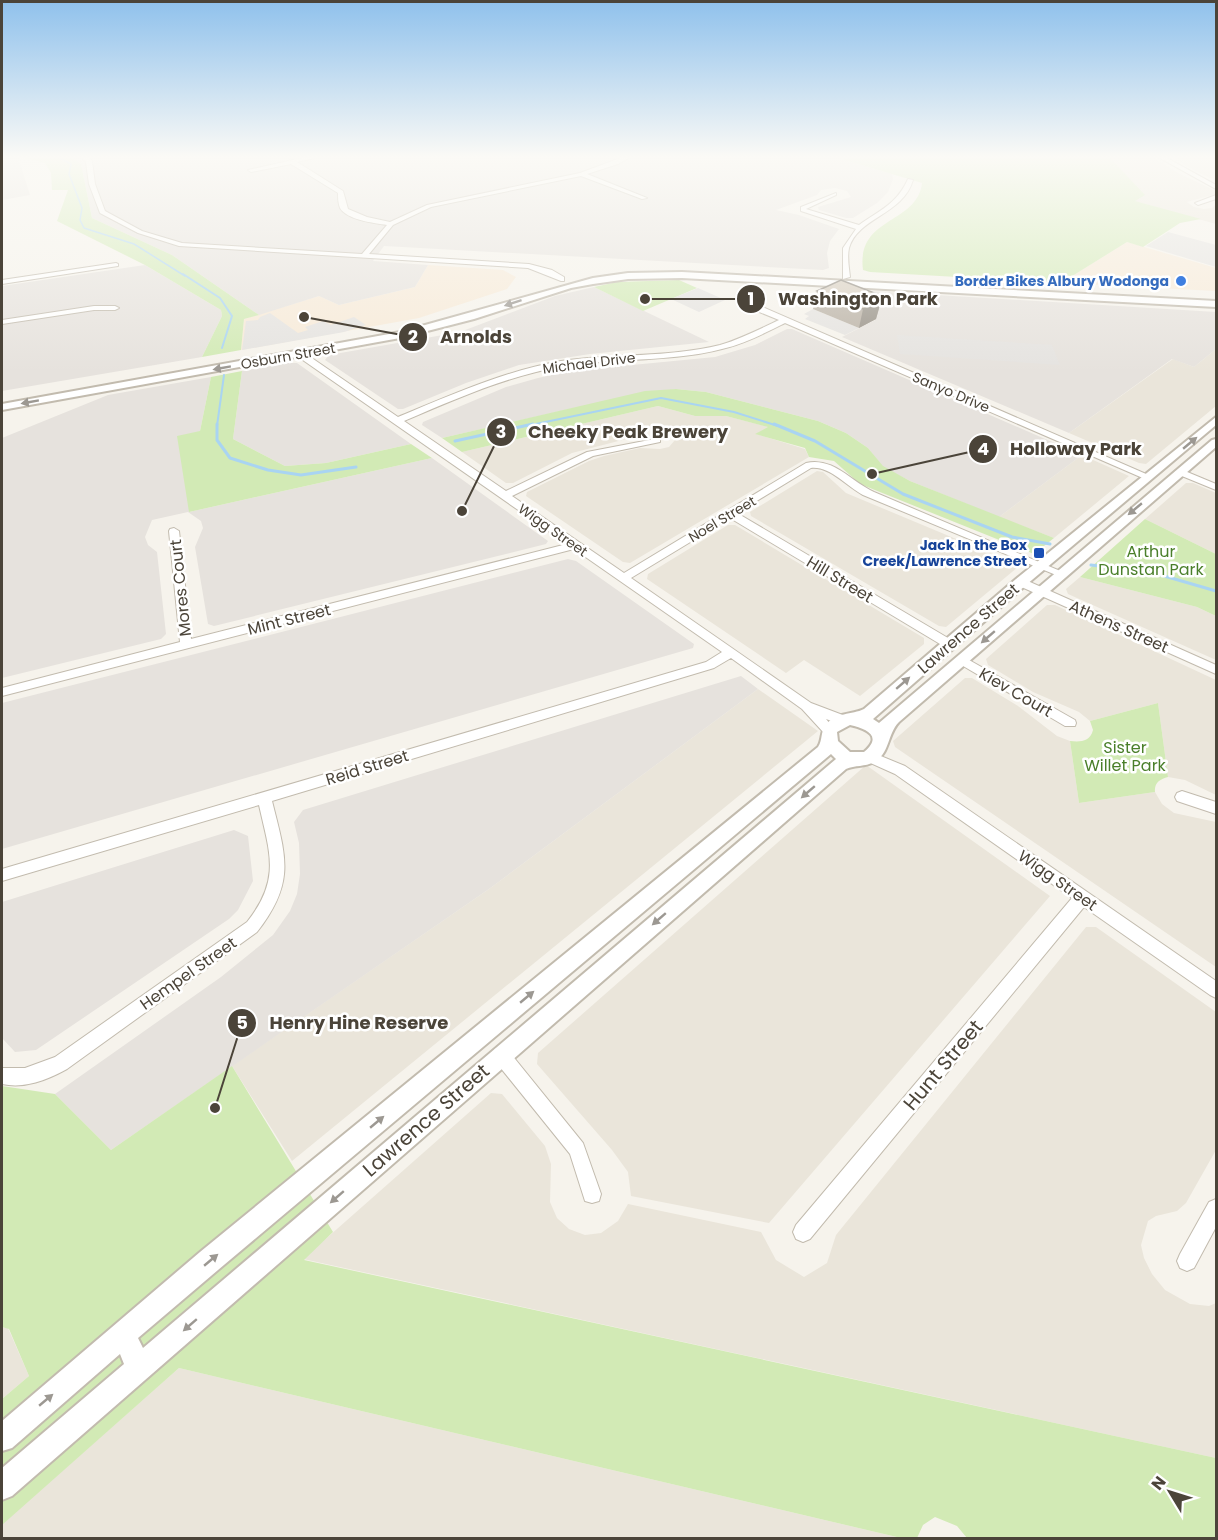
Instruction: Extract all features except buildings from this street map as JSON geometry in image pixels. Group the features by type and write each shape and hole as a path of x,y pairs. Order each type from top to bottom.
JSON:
{"street":[{"path":"133,229 181,246 529,266 549,272 565,282"},
{"path":"363,257 387,229"},
{"path":"847,281 846,249 860,229"},
{"path":"2,282 116,264"},
{"name":"Osburn Street","path":"2,397 443,325 565,282 651,275 847,281"},
{"path":"847,281 1216,298"},
{"path":"847,281 1216,304"},
{"name":"Sanyo Drive","path":"755,307 1148,477"},
{"path":"2,322 94,308 115,308"},
{"name":"Michael Drive","path":"397,421 484,384 517,374 590,361 692,353 712,349 741,340 784,320"},
{"name":"Osburn Street","path":"2,406 296,350"},
{"name":"Wigg Street","path":"296,350 806,706 830,736"},
{"name":"Lawrence Street","path":"2,1437 824,751 837,722 870,713 1216,420"},
{"path":"504,496 590,454 657,440"},
{"name":"Lawrence Street","path":"2,1486 840,764 872,750 884,727 893,718 1216,442"},
{"name":"Noel Street","path":"623,578 809,465 822,463 832,468 849,483 877,497 1043,566"},
{"path":"1163,465 1216,487"},
{"path":"1148,477 1165,485"},
{"name":"Hill Street","path":"731,514 949,644"},
{"name":"Mores Court","path":"174,531 186,645"},
{"name":"Mint Street","path":"2,692 576,545"},
{"path":"1043,566 1060,573"},
{"name":"Athens Street","path":"1022,582 1216,670"},
{"name":"Reid Street","path":"2,875 710,665 731,653"},
{"name":"Kiev Court","path":"962,660 1070,723"},
{"name":"Wigg Street","path":"806,706 850,720"},
{"path":"830,736 839,753 872,750 872,726 850,720"},
{"name":"Wigg Street","path":"872,750 1216,990"},
{"path":"1182,797 1216,808"},
{"name":"Hempel Street","path":"2,1076 8,1078 34,1074 61,1063 252,927 271,902 278,883 278,859 264,798"},
{"path":"680,869 699,885"},
{"name":"Hunt Street","path":"802,1232 1083,897"},
{"path":"483,1034 577,1149 592,1194"},
{"path":"1187,1261 1216,1209"},
{"path":"123,1334 140,1368"}],"shaded area":[{"path":"115,229 839,229 830,241 827,253 829,268 823,270 384,246 373,261 428,265 415,287 339,305 319,296 259,315 172,255"},
{"path":"1168,232 1216,245 1216,267 1146,246"},
{"path":"1127,242 1216,268 1216,291 1061,283"},
{"path":"145,265 221,310 222,316 202,357 2,391 2,286"},
{"path":"428,265 503,270 516,277 507,289 419,318 241,350 244,319 319,296 339,305 415,287"},
{"path":"594,287 709,342 590,354 519,365 466,383 403,409 398,409 325,360 329,355 460,332 555,296"},
{"path":"698,288 725,300 699,312 671,299"},
{"path":"871,291 1216,312 1216,349 1194,367 1172,359 1069,433 842,337 875,320"},
{"path":"813,309 859,328 845,335 805,319 809,316 804,314"},
{"path":"270,313 298,333 308,330 305,327 323,321 331,325 354,317 366,325 344,332 242,350 246,321 258,320"},
{"path":"787,329 792,329 1082,455 999,517 910,481 883,467 868,448 846,433 818,421 706,392 676,389 574,408 442,438 422,425 423,422 506,387 538,378 570,371 715,357 755,345"},
{"path":"897,335 1052,345 1060,365 900,354"},
{"path":"1216,349 1216,406 1146,464 1069,433 1173,359 1194,367"},
{"path":"297,363 411,444 326,463 285,466 233,439 242,371"},
{"path":"211,377 200,431 189,512 432,458 548,541 546,544 214,626 208,624 195,547 203,528 201,521 188,512 152,520 145,537 148,545 157,552 166,634 161,639 2,678 2,438 108,395"},
{"path":"658,406 695,416 726,416 769,427 756,434 805,449 809,457 630,563 623,562 526,496 527,492 589,461 604,456 640,448 669,447 675,440 672,434 660,429 644,430 630,438 572,453 513,483 506,483 462,452"},
{"path":"1082,455 1129,476 1054,538 999,517"},
{"path":"817,471 823,472 846,493 1016,564 1018,567 946,627 939,626 751,516 750,512"},
{"path":"1186,483 1193,483 1216,493 1216,554 1145,519"},
{"path":"728,525 735,525 924,638 924,644 860,696 804,660 786,673 647,579 648,574"},
{"path":"568,559 576,561 694,644 693,648 2,849 2,703"},
{"path":"1080,577 1197,607 1216,616 1216,660 1068,594 1066,589"},
{"path":"1047,605 1055,605 1216,680 1216,795 1185,780 1168,777 1158,703 1090,721 1079,712 1033,692 988,665 986,659"},
{"path":"741,676 758,689 489,889 111,1150 55,1094 221,977 273,935 290,911 297,894 300,874 299,843 294,822 303,810"},
{"path":"965,678 972,678 1018,706 1057,736 1070,741 1079,803 1155,792 1162,804 1174,813 1216,822 1216,967 895,747 893,741"},
{"path":"758,689 818,731 292,1161 232,1066 489,889"},
{"path":"866,765 1050,896 769,1223 631,1196 628,1172 612,1150 537,1064 538,1053"},
{"path":"234,830 248,836 253,881 238,910 229,919 36,1050 15,1052 2,1038 2,902"},
{"path":"1086,927 1096,927 1216,1012 1216,1150 1186,1203 1177,1211 1156,1216 1148,1221 1141,1245 1144,1258 1152,1274 1165,1290 1190,1304 1209,1306 1216,1303 1216,1458 303,1259 491,1093 502,1094 545,1146 551,1164 550,1202 557,1218 569,1229 585,1235 601,1233 618,1221 628,1204 761,1232 776,1260 804,1277 827,1263 836,1235"},
{"path":"2,1327 8,1328 29,1376 2,1399"},
{"path":"179,1368 901,1538 2,1538 2,1524"}],"green space":[{"path":"73,229 115,229 172,255 259,315 244,319 241,350 202,357 222,316 221,310 145,265"},
{"path":"1171,229 1143,247 1127,242 1061,283 863,270 863,252 877,230"},
{"path":"679,280 697,288 643,311 594,287 617,282"},
{"path":"242,371 233,439 285,466 326,463 411,444 432,458 189,512 177,436 200,431 211,377"},
{"path":"676,389 706,392 818,421 846,433 868,448 883,466 910,481 1054,538 1034,554 860,484 834,461 809,457 805,448 755,434 768,427 726,416 695,416 658,406 462,452 442,438 645,391"},
{"name":"Arthur Dunstan Park","path":"1145,519 1216,554 1216,616 1197,607 1080,577"},
{"name":"Sister Willet Park","path":"1158,703 1168,777 1158,782 1155,792 1079,803 1070,741 1081,741 1090,737 1093,730 1090,721"},
{"path":"232,1066 333,1232 304,1260 1216,1458 1216,1538 967,1538 957,1526 935,1517 923,1525 917,1538 901,1538 179,1368 2,1525 2,1399 29,1376 9,1329 2,1327 2,1086 55,1094 111,1150"}],"waterway":[{"path":"87,229 134,244 185,276"},
{"path":"183,274 220,298 232,316 222,348"},
{"path":"217,426 224,375"},
{"path":"526,426 661,398 734,412 778,426"},
{"path":"455,441 533,424"},
{"path":"774,424 815,441 903,494 1012,537 1050,544"},
{"path":"217,426 217,440 230,458 268,470 301,475 356,467"},
{"path":"1091,565 1154,573 1216,591"}],"place":[{"name":"Border Bikes Albury Wodonga","path":"1181,281"},
{"name":"Washington Park","path":"645,299"},
{"name":"Arnolds","path":"304,317"},
{"name":"Holloway Park","path":"872,474"},
{"name":"Cheeky Peak Brewery","path":"462,511"},
{"name":"Jack In the Box Creek/Lawrence Street","path":"1039,553"},
{"name":"Henry Hine Reserve","path":"215,1108"}]}
